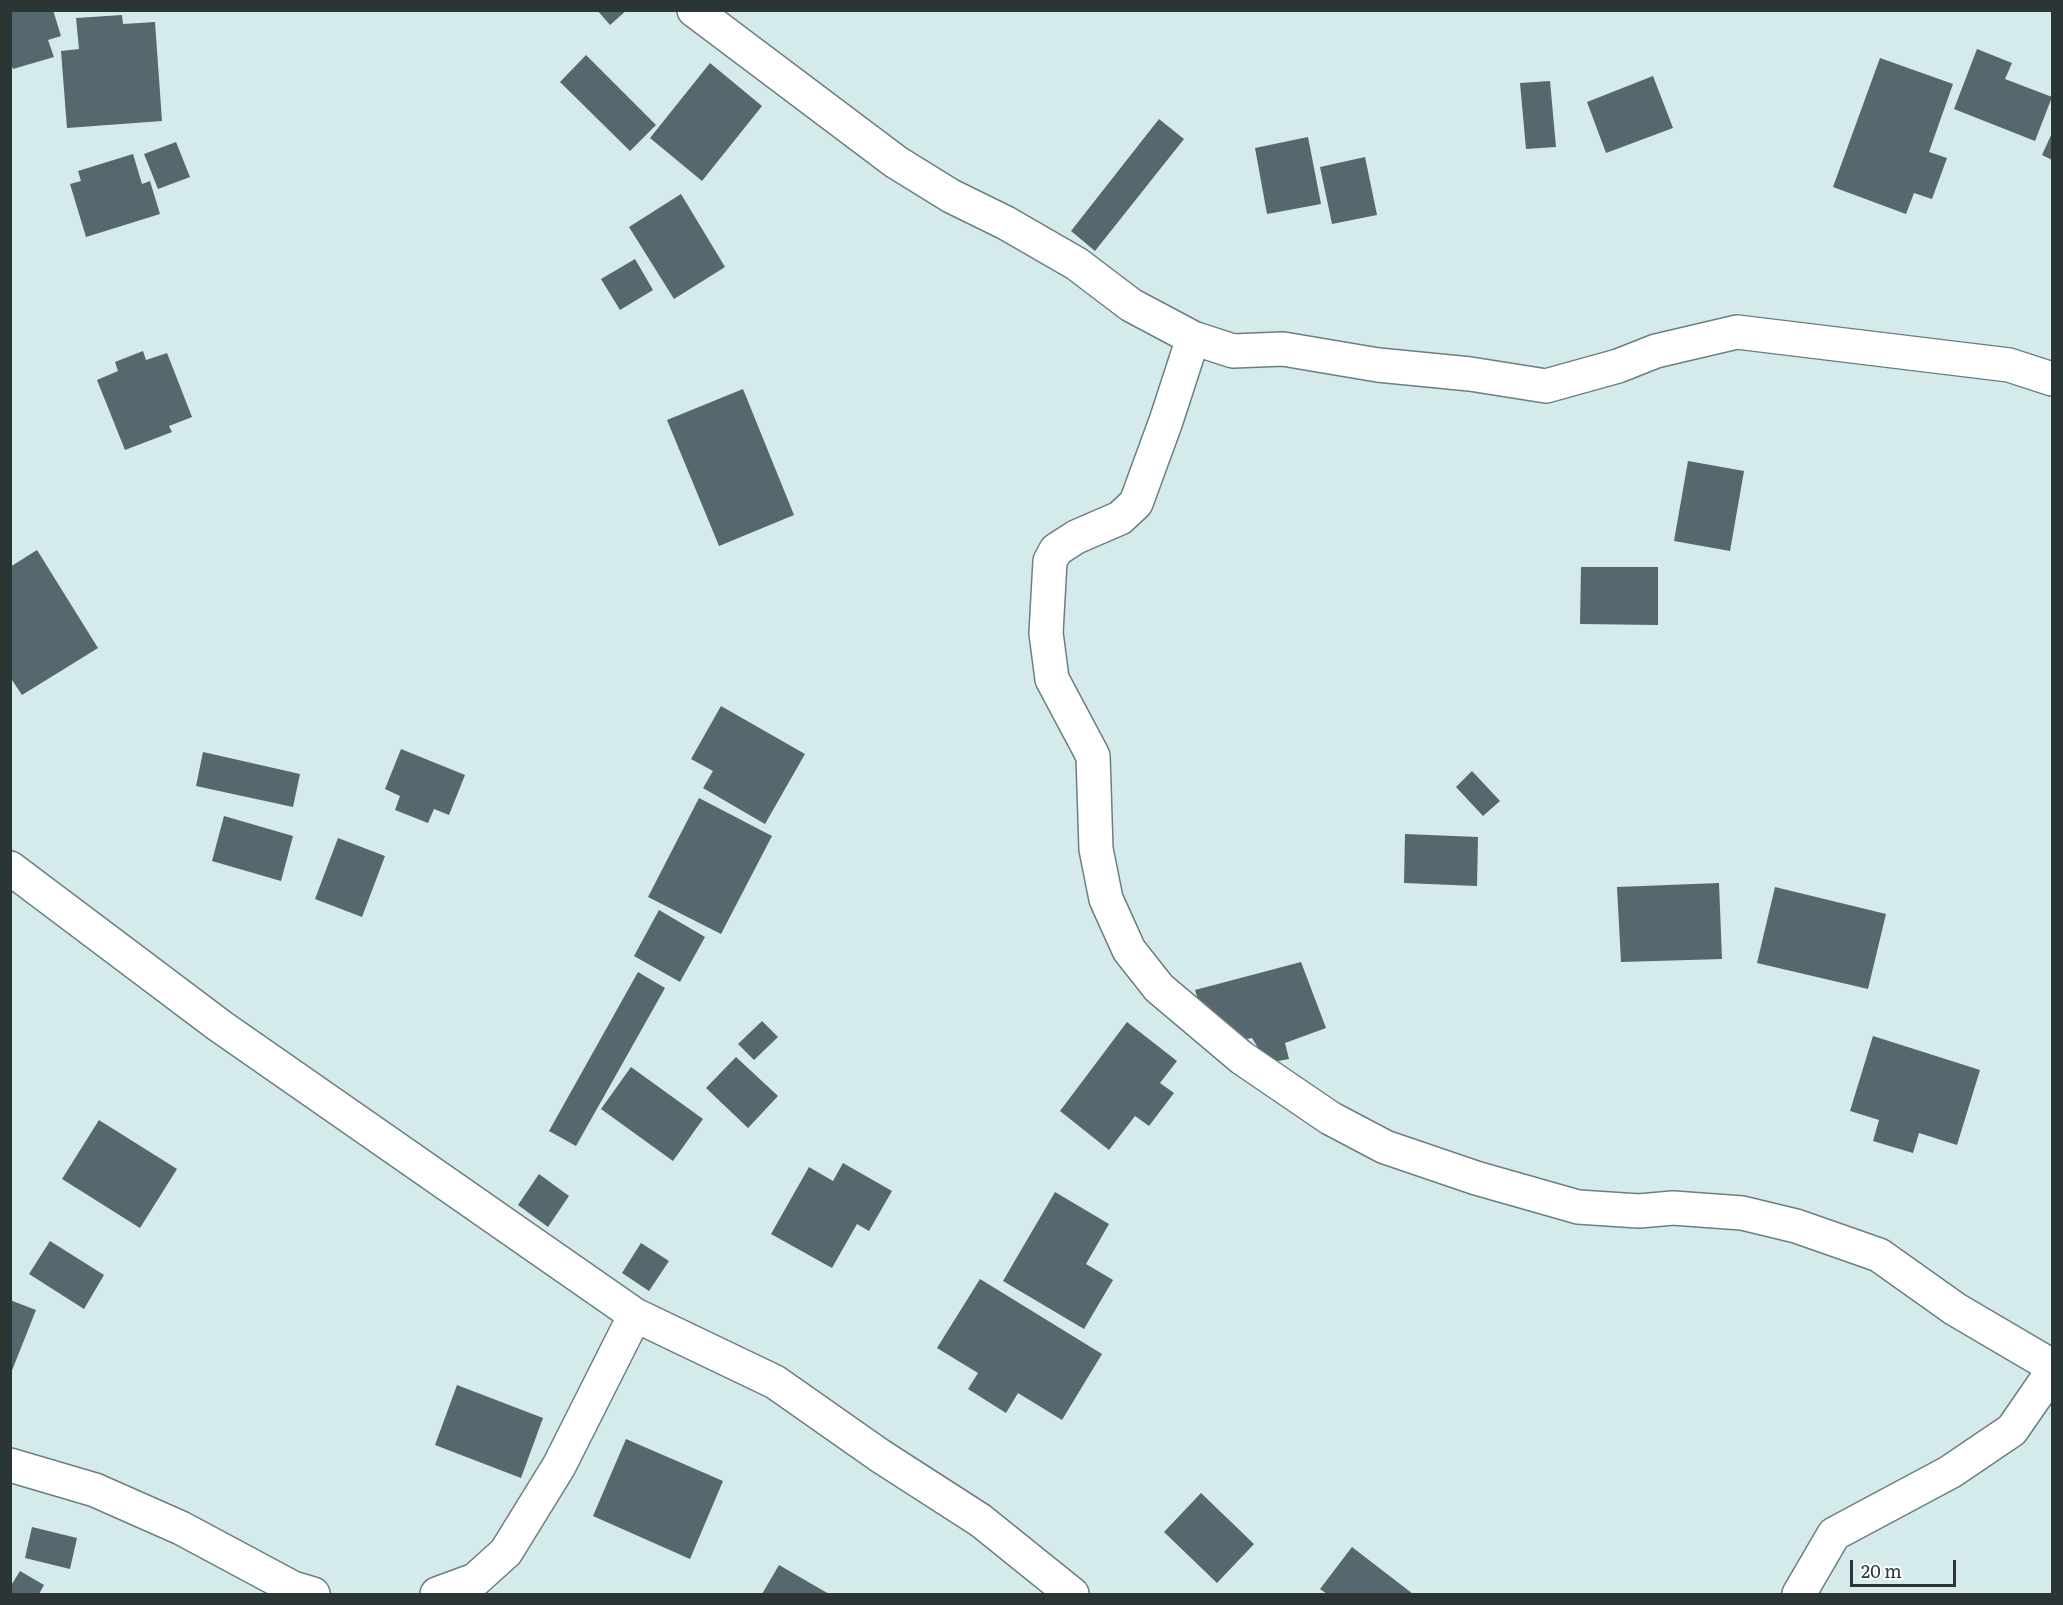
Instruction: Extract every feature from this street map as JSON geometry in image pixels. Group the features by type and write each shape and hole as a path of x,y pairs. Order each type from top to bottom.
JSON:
{"street":[{"path":"694,10 896,162 951,196 1006,223 1077,264 1131,305 1193,338 1233,351 1283,349 1378,365 1470,374 1545,386 1618,366 1656,351 1737,332 2009,364 2052,379"},
{"path":"1193,338 1136,502 1120,518 1076,537 1056,550 1050,561 1046,633 1052,679 1092,756 1096,849 1106,899 1130,950 1159,988 1242,1058 1330,1118 1385,1147 1476,1178 1578,1207 1640,1211 1673,1208 1742,1214 1796,1226 1879,1255 1955,1309 2052,1366"},
{"path":"10,868 220,1026 635,1315 775,1382 879,1455 980,1520 1072,1594"},
{"path":"437,1594 475,1580 506,1552 559,1466 635,1315"},
{"path":"1799,1594 1834,1534 1950,1472 2012,1430 2052,1372"},
{"path":"10,1465 95,1490 181,1528 292,1588 313,1594"}],"building":[{"path":"10,10 53,10 61,36 48,40 54,57 13,69 10,61"},
{"path":"597,10 627,10 610,25"},
{"path":"122,15 123,24 155,22 162,121 67,128 61,51 79,49 76,18"},
{"path":"1977,49 2012,63 2005,79 2052,97 2035,141 1954,109"},
{"path":"586,55 656,125 630,151 560,82"},
{"path":"1880,58 1953,84 1929,152 1947,158 1932,199 1914,193 1906,214 1833,187"},
{"path":"710,63 762,106 702,181 650,138"},
{"path":"1653,76 1673,128 1606,153 1587,102"},
{"path":"1550,81 1556,147 1526,149 1520,83"},
{"path":"1159,119 1184,139 1095,251 1071,231"},
{"path":"2052,133 2052,160 2042,155"},
{"path":"1308,137 1321,204 1267,214 1255,148"},
{"path":"176,142 190,177 158,189 144,154"},
{"path":"133,154 142,184 150,181 160,214 86,237 70,184 81,181 78,171"},
{"path":"1365,157 1377,215 1332,224 1320,167"},
{"path":"681,194 725,267 674,299 629,227"},
{"path":"635,259 653,290 620,310 601,279"},
{"path":"143,351 146,360 167,353 192,417 169,426 172,432 125,450 97,380 118,371 115,362"},
{"path":"743,389 794,515 719,546 667,420"},
{"path":"1688,461 1744,471 1730,551 1674,541"},
{"path":"37,550 98,648 22,695 10,677 10,567"},
{"path":"1581,567 1658,567 1658,625 1580,624"},
{"path":"721,706 805,754 765,824 703,788 713,771 691,759"},
{"path":"401,749 465,775 449,815 434,809 428,823 395,810 400,796 385,789"},
{"path":"203,752 300,774 293,807 196,786"},
{"path":"1472,771 1500,801 1483,816 1456,787"},
{"path":"699,798 772,836 721,934 648,897"},
{"path":"224,816 293,836 281,881 212,861"},
{"path":"1405,834 1478,837 1477,886 1404,883"},
{"path":"338,838 385,856 362,917 315,899"},
{"path":"1719,883 1722,959 1621,962 1617,887"},
{"path":"1775,887 1886,914 1868,989 1757,963"},
{"path":"659,910 705,937 680,982 634,956"},
{"path":"1301,962 1326,1028 1285,1043 1289,1059 1267,1063 1252,1038 1237,1041 1203,1015 1195,990"},
{"path":"638,972 665,988 576,1146 549,1131"},
{"path":"762,1021 778,1037 754,1060 738,1044"},
{"path":"1127,1022 1177,1061 1160,1083 1174,1093 1149,1126 1135,1116 1109,1150 1060,1111"},
{"path":"1873,1036 1980,1070 1957,1145 1919,1133 1913,1153 1873,1141 1879,1120 1850,1111"},
{"path":"736,1057 778,1096 748,1128 706,1088"},
{"path":"631,1067 703,1119 673,1161 601,1109"},
{"path":"99,1120 177,1169 140,1228 62,1179"},
{"path":"843,1163 892,1191 869,1231 857,1224 832,1268 771,1234 809,1167 833,1181"},
{"path":"539,1174 569,1196 548,1227 518,1205"},
{"path":"1055,1192 1109,1224 1086,1264 1113,1280 1084,1329 1003,1281"},
{"path":"50,1241 104,1275 84,1309 29,1274"},
{"path":"641,1243 669,1261 649,1291 622,1273"},
{"path":"980,1279 1102,1354 1062,1420 1018,1393 1006,1413 968,1389 978,1373 937,1348"},
{"path":"10,1300 36,1310 11,1373 10,1373"},
{"path":"457,1385 543,1418 521,1478 435,1445"},
{"path":"626,1439 723,1481 690,1559 593,1516"},
{"path":"1201,1493 1254,1544 1217,1583 1164,1532"},
{"path":"32,1527 77,1538 70,1569 25,1558"},
{"path":"1352,1547 1413,1594 1327,1594 1320,1589"},
{"path":"779,1565 829,1594 762,1594"},
{"path":"20,1571 44,1585 39,1594 10,1594 10,1587"}]}
